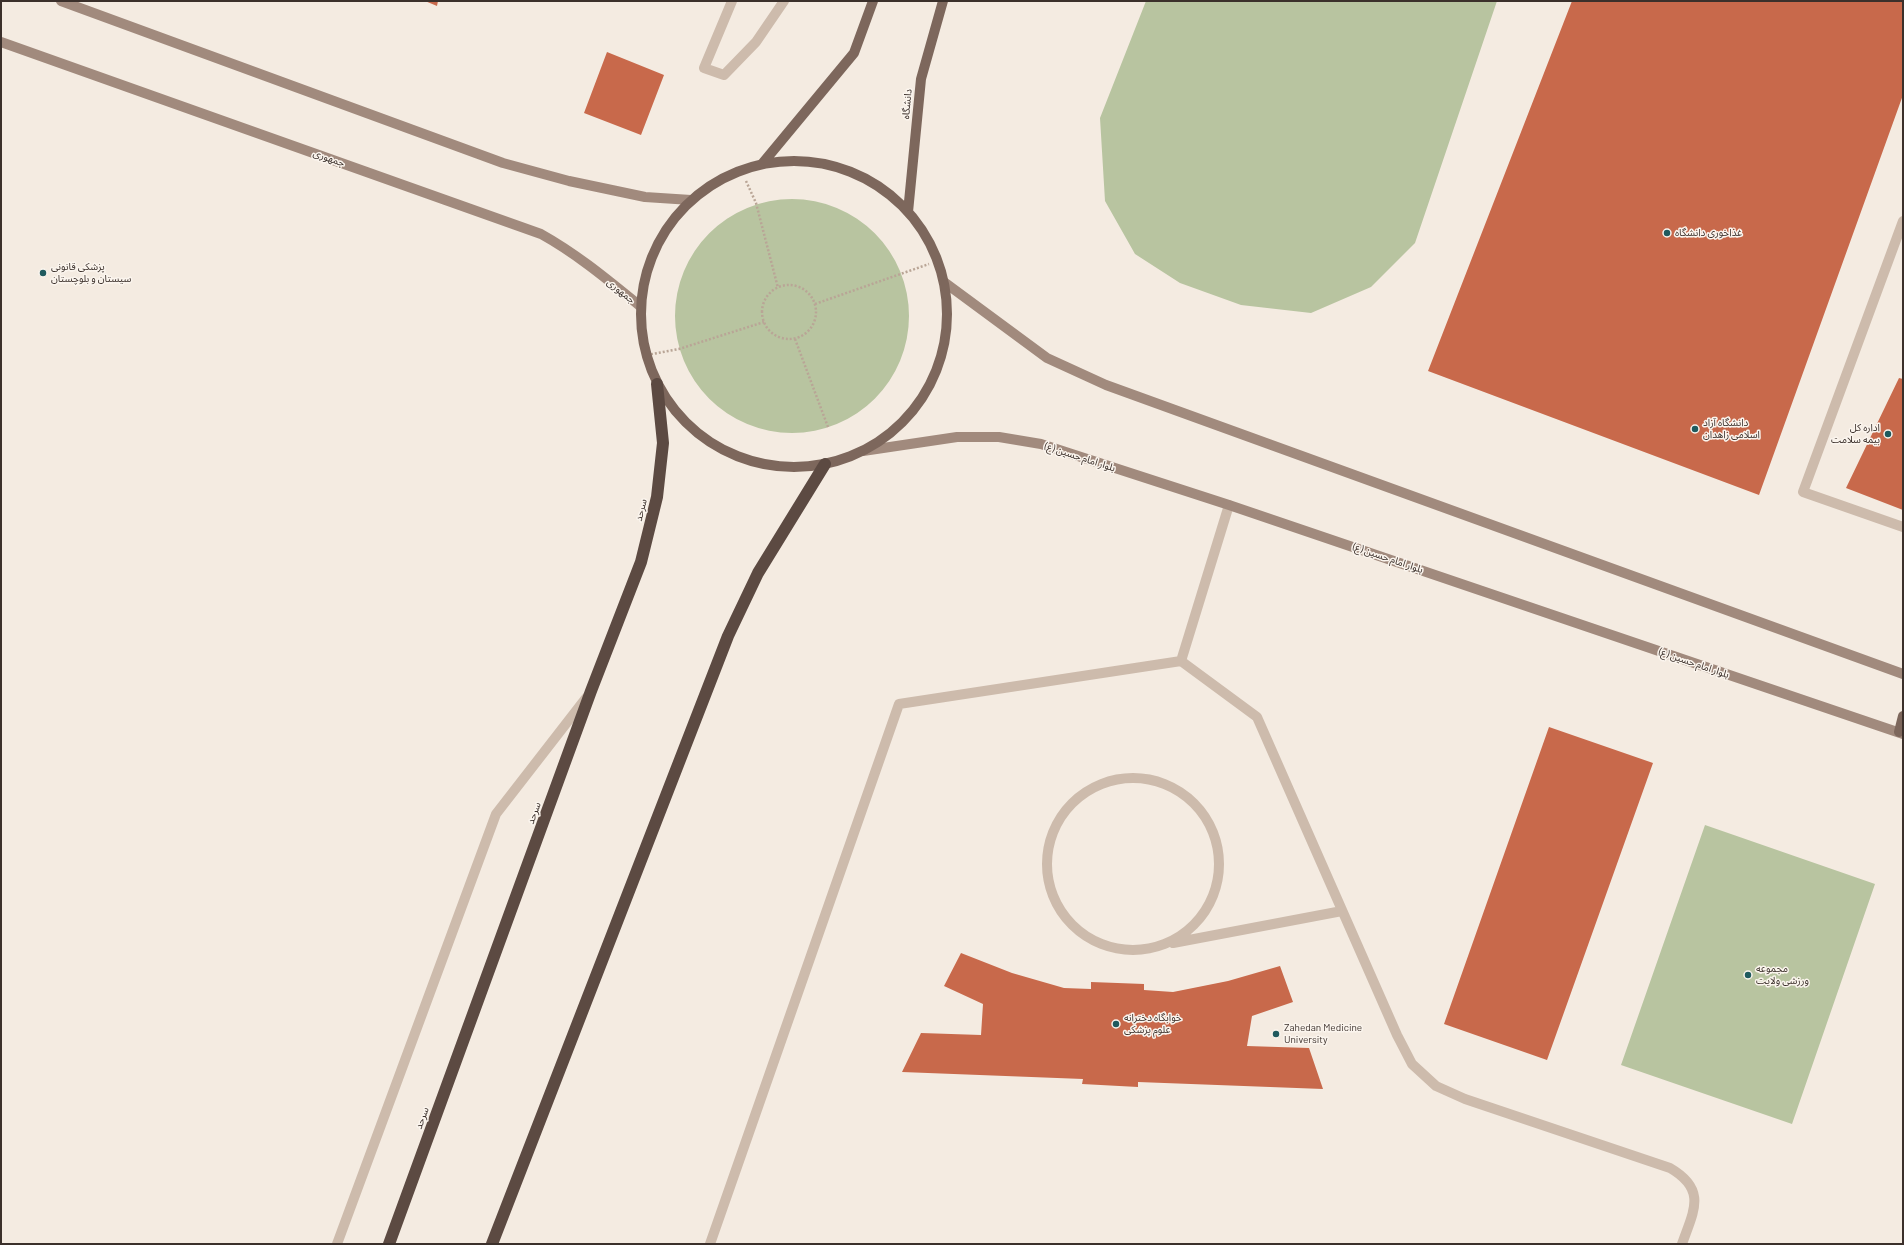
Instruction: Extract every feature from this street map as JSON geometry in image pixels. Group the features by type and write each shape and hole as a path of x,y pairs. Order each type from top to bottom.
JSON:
{"highway":[{"name":"سرحد","path":"389,1244 591,691 641,562 657,497 664,443 657,384"},
{"path":"492,1244 728,636 758,573 825,464"}],"main road":[{"path":"61,1 503,163 569,181 645,197 691,200"},
{"path":"762,164 854,54 872,1"},
{"name":"دانشگاه","path":"908,212 921,79 944,1"},
{"name":"جمهوری","path":"1,42 541,234 559,244 596,270 640,306"},
{"path":"802,161 842,168 878,186 908,212 931,244 944,282 948,322 940,362 923,398 896,428 863,451 825,464 785,467 746,460 710,442 679,416 657,384 643,346 640,306 647,266 664,230 691,200 724,177 742,171 762,164 802,161"},
{"path":"944,282 1047,358 1106,385 1903,674"},
{"name":"بلوار امام حسین (ع)","path":"863,451 957,437 999,436 1041,444 1230,505 1901,733"},
{"path":"1901,733 1903,716"}],"street":[{"path":"732,1 704,68 724,75 756,42 784,1"},
{"path":"1903,221 1803,492 1903,527"},
{"path":"1181,661 1230,505"},
{"path":"710,1244 899,704 1181,661 1257,717 1397,1035 1412,1064 1436,1086 1465,1099 1670,1168 1680,1174 1688,1182 1694,1193 1695,1204 1694,1215 1682,1244"},
{"path":"337,1244 496,814 591,691"},
{"path":"1165,944 1185,933 1201,917 1213,898 1219,876 1219,853 1214,832 1202,812 1187,795 1167,784 1145,778 1122,777 1101,783 1081,794 1065,810 1053,829 1047,851 1047,874 1052,896 1063,915 1079,931 1098,943 1120,949 1143,949 1342,911"}],"path":[{"path":"742,171 756,203 778,288"},
{"path":"815,304 937,261"},
{"path":"787,286 804,290 815,304 814,322 810,330 804,335 786,339 778,337 770,332 764,322 762,312 766,299 771,292 778,288 787,286"},
{"path":"647,355 679,349 764,322"},
{"path":"795,338 828,427"}],"green space":[{"path":"1146,1 1497,1 1415,243 1371,287 1311,313 1241,305 1180,283 1135,254 1105,201 1100,118"},
{"path":"780,199 804,199 826,204 847,212 875,233 896,261 907,293 909,316 907,339 896,371 875,399 847,420 826,428 804,433 780,433 758,428 737,420 718,407 701,390 688,371 680,350 675,328 675,304 680,282 688,261 701,242 718,225 737,212 758,204"},
{"name":"مجموعه ورزشی ولایت","path":"1705,825 1875,884 1792,1124 1621,1065"}],"building":[{"path":"425,1 438,1 437,6"},
{"name":"غذاخوری دانشگاه","path":"1572,1 1903,1 1903,95 1759,495 1428,371"},
{"path":"607,52 664,75 641,135 584,113"},
{"name":"اداره کل بیمه سلامت","path":"1899,378 1903,379 1903,510 1846,488"},
{"path":"1549,727 1653,763 1547,1060 1444,1024"},
{"name":"خوابگاه دخترانه علوم پزشکی","path":"961,953 1012,973 1064,988 1091,989 1091,982 1144,984 1144,990 1173,992 1228,981 1280,966 1293,1002 1252,1016 1247,1046 1309,1048 1323,1089 1138,1082 1138,1087 1082,1084 1083,1079 902,1072 921,1033 981,1035 983,1004 944,986"}],"place":[{"name":"غذاخوری دانشگاه","path":"1667,233"},
{"name":"پزشکی قانونی سیستان و بلوچستان","path":"43,273"},
{"name":"دانشگاه آزاد اسلامی زاهدان","path":"1695,429"},
{"name":"اداره کل بیمه سلامت","path":"1888,434"},
{"name":"مجموعه ورزشی ولایت","path":"1748,975"},
{"name":"خوابگاه دخترانه علوم پزشکی","path":"1116,1024"},
{"name":"Zahedan Medicine University","path":"1276,1034"}]}
